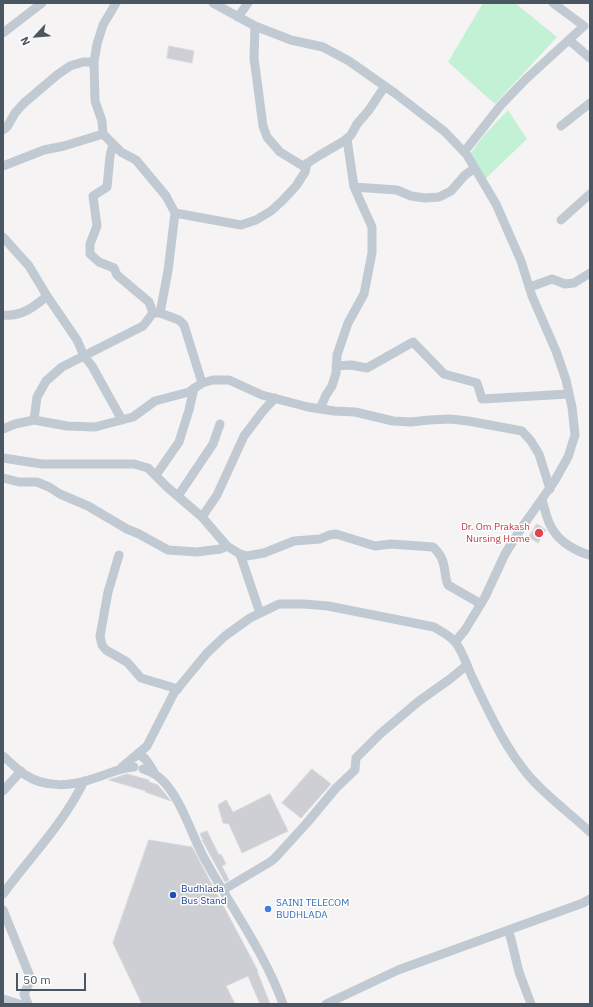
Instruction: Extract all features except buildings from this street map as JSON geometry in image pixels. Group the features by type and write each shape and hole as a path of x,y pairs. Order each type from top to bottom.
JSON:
{"street":[{"path":"3,33 42,3"},
{"path":"34,420 37,397 46,381 62,367 143,326 157,313 172,244 175,213 166,196 136,160 121,152 103,134 102,121 95,101 94,62 97,44 103,25 116,3"},
{"path":"213,3 255,26 291,40 323,47 349,61 385,86 444,131 464,152 475,168 496,204 522,260 530,287 566,380 570,394 575,435 568,458 550,489 522,527 505,554 481,604 456,642"},
{"path":"238,17 248,3"},
{"path":"464,152 501,105 535,70 587,25 553,3"},
{"path":"255,26 254,58 263,126 267,137 280,152 303,166 347,139 385,86"},
{"path":"569,40 590,58"},
{"path":"3,130 7,127 15,113 24,103 57,74 70,66 83,62 94,62"},
{"path":"561,126 590,103"},
{"path":"3,166 44,150 64,146 103,134"},
{"path":"320,409 332,386 336,373 337,355 348,323 364,294 372,253 372,227 354,187 347,139"},
{"path":"112,144 107,187 93,196 97,226 90,244 90,254 99,262 114,268 117,275 149,302 157,313 179,320 184,325 198,386 179,442 156,475"},
{"path":"175,213 241,225 256,220 271,211 296,186 305,172 307,163"},
{"path":"354,187 396,190 411,196 425,198 439,196 451,191 465,175 475,168"},
{"path":"561,220 590,194"},
{"path":"3,237 29,266 47,296 77,340 84,356 92,366 122,420"},
{"path":"530,287 552,279 565,284 574,283 590,273"},
{"path":"3,314 23,313 47,296"},
{"path":"336,366 351,365 367,368 413,342 444,374 477,383 482,399 570,394"},
{"path":"3,429 15,424 34,420 80,427 95,427 133,417 155,401 189,392 198,386 213,380 229,380 262,395 308,407 355,412 394,421 411,422 450,419 522,431 531,441 539,454 550,489"},
{"path":"202,517 217,496 244,436 275,398"},
{"path":"178,496 213,444 220,424"},
{"path":"3,458 42,464 134,464 148,468 167,487 202,517 227,546 240,554 247,556 255,555 294,541 320,539 328,535 336,534 375,546 391,544 433,547 441,556 448,585 481,604"},
{"path":"3,478 19,482 37,482 49,487 168,550 197,552 220,549 227,546"},
{"path":"542,500 553,530 570,546 590,555"},
{"path":"240,554 260,613"},
{"path":"119,555 108,592 100,636 102,645 106,650 127,662 141,678 178,689"},
{"path":"3,756 25,775 42,783 63,785 95,778 122,767 146,746 178,689 207,653 237,627 250,618 279,604 328,606 434,628 445,633 456,642 478,690 507,745 530,777 590,832"},
{"path":"223,890 275,858 336,788 355,770 356,758 375,739 419,701 467,665"},
{"path":"145,763 146,746"},
{"path":"134,756 143,755 145,763 165,783 173,794 203,856 272,976 283,1004"},
{"path":"134,756 132,763 134,767"},
{"path":"122,767 134,767 136,769 145,763"},
{"path":"3,791 21,771"},
{"path":"3,894 62,818 77,796 84,781"},
{"path":"326,1004 398,970 583,903 590,899"},
{"path":"3,910 31,979 24,994 28,1004"},
{"path":"508,930 519,972 530,1004"},
{"path":"3,999 19,1004"}],"green space":[{"path":"483,3 515,3 557,37 495,104 448,62"},
{"path":"508,110 527,139 485,179 470,154 485,134"}],"place":[{"name":"Dr. Om Prakash Nursing Home","path":"539,533"},
{"name":"Budhlada Bus Stand","path":"173,895"},
{"name":"SAINI TELECOM BUDHLADA","path":"268,909"}]}
